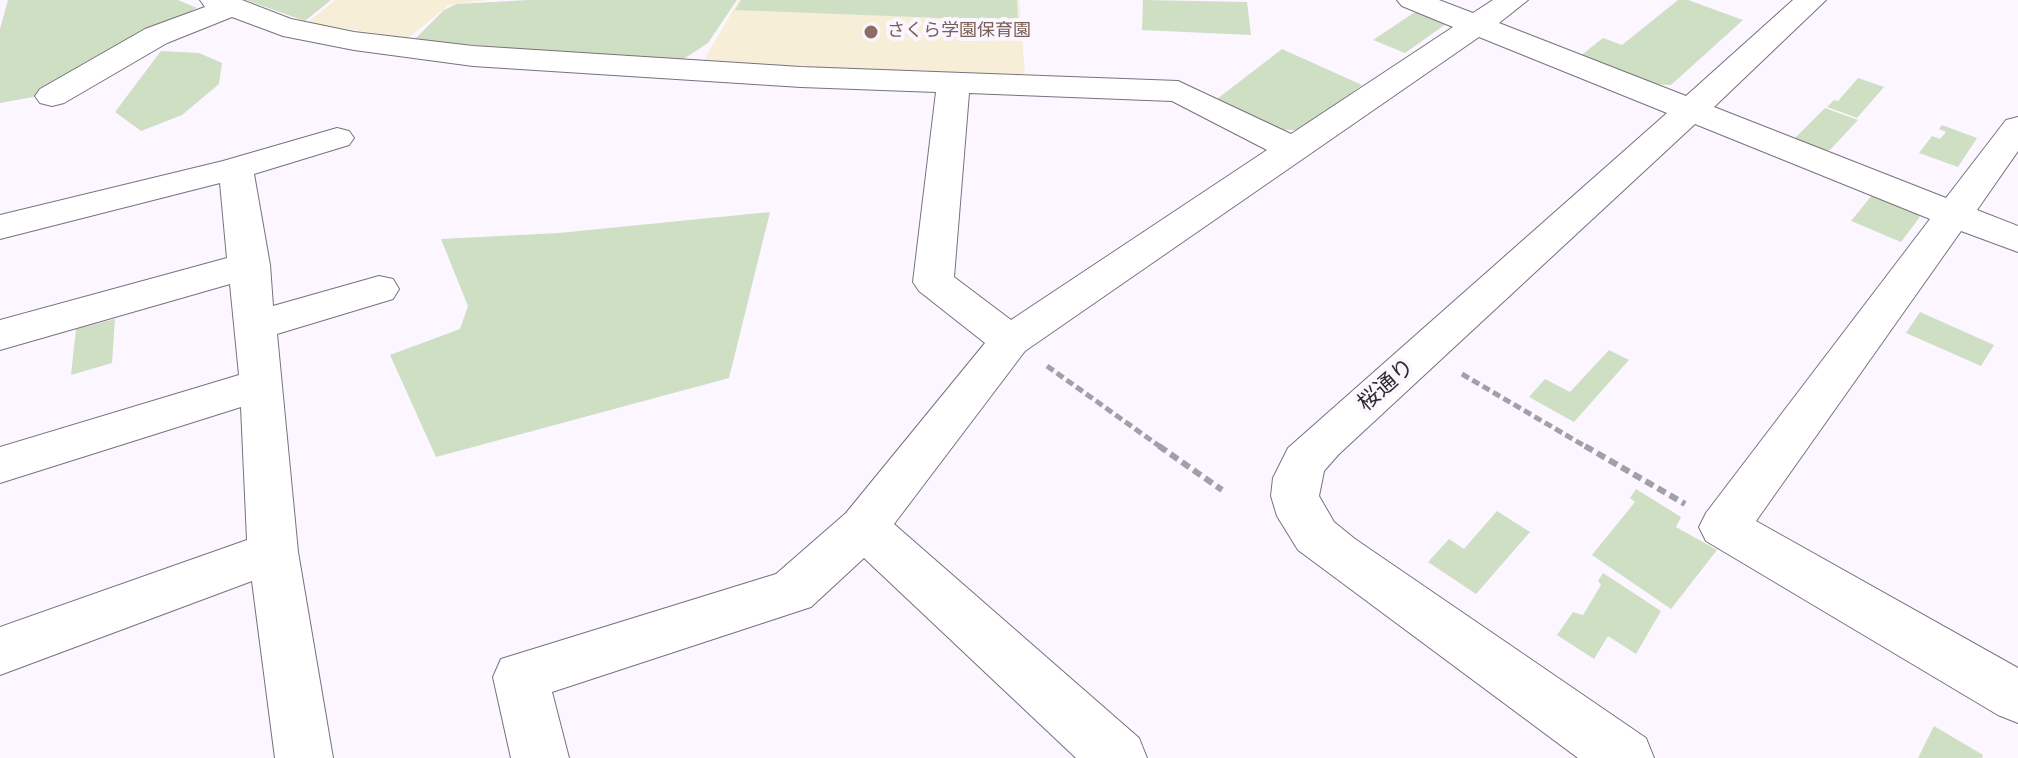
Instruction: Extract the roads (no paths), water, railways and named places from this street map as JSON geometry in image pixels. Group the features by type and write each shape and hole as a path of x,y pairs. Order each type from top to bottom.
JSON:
{"street":[{"path":"1412,0 2018,240"},
{"path":"534,736 521,677 793,591 864,527 1010,341 1513,0"},
{"name":"桜通り","path":"1625,758 1337,554 1316,536 1302,516 1295,496 1297,478 1305,461 1323,442 1425,353 1811,0"},
{"path":"52,96 156,36 223,4 283,27 354,41 473,56 801,77 1178,91 1293,149"},
{"path":"954,81 933,282 1010,341"},
{"path":"2018,127 1724,527 2018,697"},
{"path":"0,227 231,170 269,156 337,138"},
{"path":"231,170 237,176 250,265 262,384 273,552 298,756"},
{"path":"0,335 250,265"},
{"path":"256,326 379,289"},
{"path":"0,465 262,384"},
{"path":"864,527 1118,758"},
{"path":"0,651 273,552"}],"place":[{"name":"さくら学園保育園","path":"871,32"}]}
